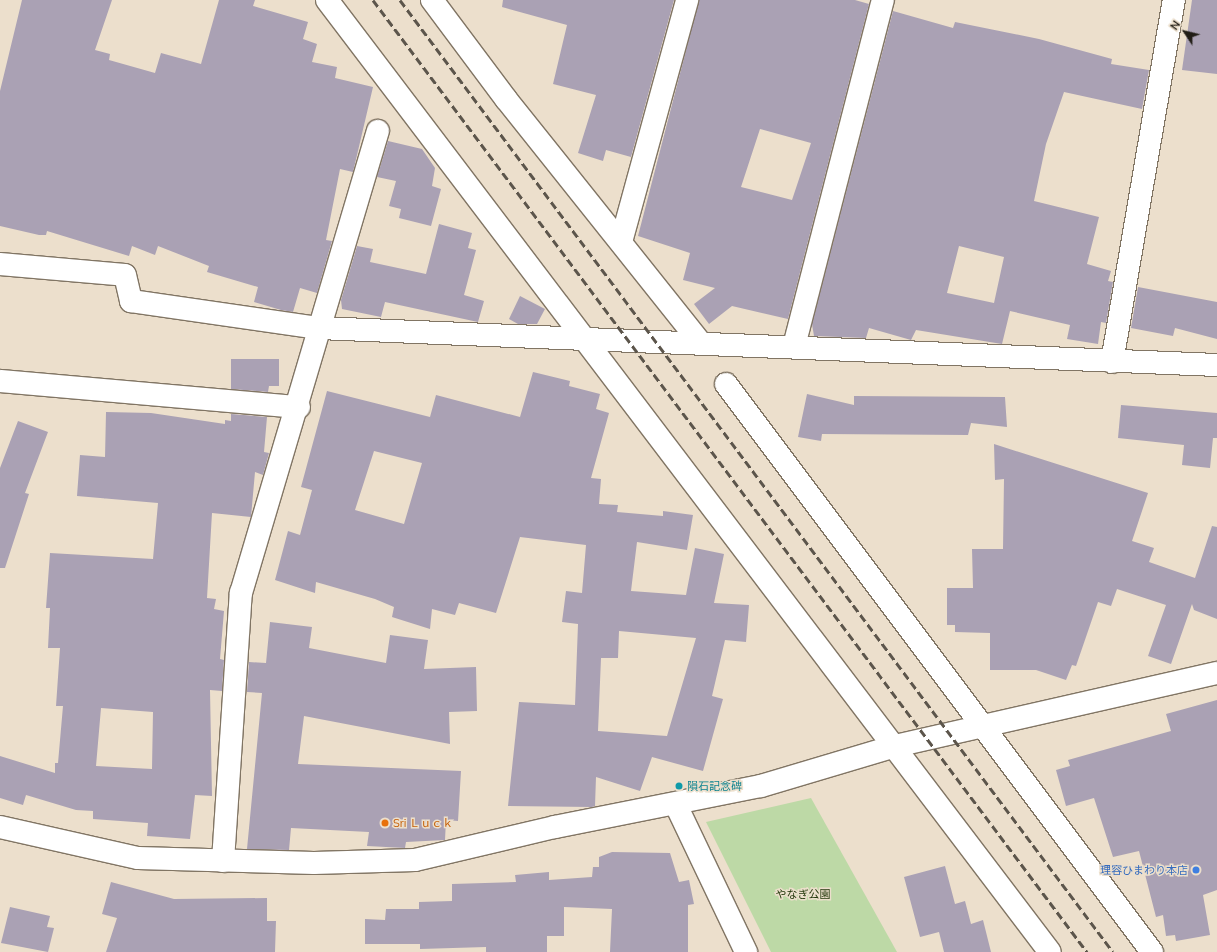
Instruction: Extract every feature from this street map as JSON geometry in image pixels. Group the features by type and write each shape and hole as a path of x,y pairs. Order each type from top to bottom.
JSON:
{"street":[{"path":"327,0 1050,952"},
{"path":"432,0 699,341"},
{"path":"621,242 687,0"},
{"path":"794,346 882,0"},
{"path":"1112,362 1174,0"},
{"path":"223,861 241,593 299,407 319,328 378,131"},
{"path":"0,264 125,275 131,301 319,328 584,340 699,341 1112,362 1217,364"},
{"path":"0,381 299,407"},
{"path":"726,384 1152,952"},
{"path":"0,827 138,858 223,861 415,860 555,827 676,805 761,786 895,746 983,728 1037,712 1217,673"},
{"path":"676,805 746,952"}],"green space":[{"name":"やなぎ公園","path":"811,798 897,952 771,952 706,822"}],"building":[{"path":"22,0 112,0 95,50 110,54 109,60 155,73 161,53 201,64 219,0 255,0 253,6 308,22 303,39 317,44 312,62 337,67 335,78 373,87 353,172 340,169 326,240 332,241 317,293 300,288 293,312 281,310 254,302 258,287 207,272 209,266 158,246 155,255 132,246 129,256 47,231 46,235 39,235 0,226 0,91"},
{"path":"503,0 674,0 631,157 606,150 603,161 578,153 596,95 553,84 567,25 502,7"},
{"path":"699,0 855,0 869,4 788,319 732,306 709,324 694,304 715,288 683,280 690,253 638,236","holes":["760,129 811,143 792,200 741,187"]},
{"path":"1192,0 1217,0 1217,74 1182,70"},
{"path":"893,11 953,28 955,22 1039,39 1112,59 1111,64 1149,70 1142,109 1064,92 1046,144 1034,201 1099,217 1087,264 1111,271 1108,281 1113,282 1106,323 1101,322 1098,344 1067,339 1070,325 1010,311 1002,344 916,330 911,340 869,328 866,338 814,336 812,324","holes":["959,246 1004,257 994,303 947,293"]},
{"path":"388,141 422,149 435,168 432,186 441,189 431,226 399,218 401,209 389,206 396,181 377,177"},
{"path":"439,224 472,233 468,248 476,250 464,295 484,301 478,322 385,302 381,317 342,309 341,300 357,246 373,249 370,262 426,274"},
{"path":"1138,287 1217,302 1217,339 1175,328 1173,336 1131,328"},
{"path":"520,296 545,309 537,324 518,324 509,319"},
{"path":"231,359 279,359 279,386 269,386 268,392 231,389"},
{"path":"533,372 570,381 569,386 600,394 596,409 609,413 591,478 601,479 599,504 618,505 617,512 663,516 663,511 693,515 687,550 637,542 631,591 686,595 695,548 724,554 714,603 749,605 746,642 725,640 712,696 723,699 703,771 652,757 640,791 596,777 595,806 592,807 508,806 519,702 575,705 578,624 562,622 566,591 582,593 586,545 520,537 496,613 459,603 455,615 432,609 430,629 392,617 394,607 375,599 316,582 315,593 275,580 288,531 300,535 312,490 301,487 327,391 430,417 436,395 520,417","holes":["374,451 422,463 404,524 355,510","619,631 696,638 667,736 598,731 601,658 618,658"]},
{"path":"807,394 854,405 854,396 1005,397 1007,427 971,423 968,435 822,434 821,441 798,437"},
{"path":"1121,405 1217,413 1217,438 1213,438 1210,468 1182,465 1184,445 1118,438"},
{"path":"106,412 151,413 225,424 225,420 231,421 231,414 267,417 264,452 269,453 263,475 255,472 251,517 212,513 207,598 216,599 214,609 224,611 220,659 224,660 222,691 210,690 212,796 195,795 190,839 147,836 148,823 93,819 93,811 76,810 26,795 23,805 0,798 0,756 55,773 55,763 58,763 63,706 56,706 60,648 48,648 50,608 46,608 50,553 153,559 158,503 77,496 80,455 105,457","holes":["101,708 153,712 152,769 96,766"]},
{"path":"18,421 48,432 25,493 29,494 5,568 0,568 0,468"},
{"path":"994,444 1148,493 1132,541 1154,548 1149,562 1195,578 1212,526 1217,527 1217,619 1194,610 1192,604 1171,664 1148,656 1166,605 1117,589 1111,606 1098,602 1076,666 1072,665 1066,680 1036,670 990,670 990,633 955,632 955,625 947,625 947,588 973,588 972,549 1003,549 1004,479 995,480"},
{"path":"270,622 312,627 309,648 386,663 390,635 428,640 424,669 476,667 477,711 449,712 450,744 304,716 298,764 461,771 458,821 446,820 445,840 406,842 405,848 367,846 369,832 291,828 289,850 247,849 262,693 247,692 249,662 266,663"},
{"path":"1217,700 1217,890 1203,895 1210,935 1176,941 1175,935 1166,936 1163,915 1156,917 1139,851 1113,857 1094,798 1066,806 1056,770 1070,766 1068,760 1171,731 1166,714"},
{"path":"612,852 670,853 679,882 689,880 694,904 688,905 688,952 610,952 612,909 564,907 564,936 547,936 547,952 486,952 486,947 420,949 420,944 365,944 365,919 385,920 386,909 419,909 419,902 452,901 452,884 516,882 515,875 549,872 549,880 592,877 593,867 599,867 599,857"},
{"path":"945,866 955,904 965,901 971,924 983,920 991,952 944,952 939,932 920,937 904,877"},
{"path":"111,882 174,899 267,898 267,921 276,921 275,952 106,952 117,918 102,914"},
{"path":"10,907 50,916 47,927 54,928 48,952 1,943"}],"railway":[{"path":"373,0 1087,952"},
{"path":"400,0 1113,952"}],"place":[{"name":"隕石記念碑","path":"679,786"},
{"name":"Sri Ｌｕｃｋ","path":"385,823"},
{"name":"理容ひまわり本店","path":"1196,870"}]}
